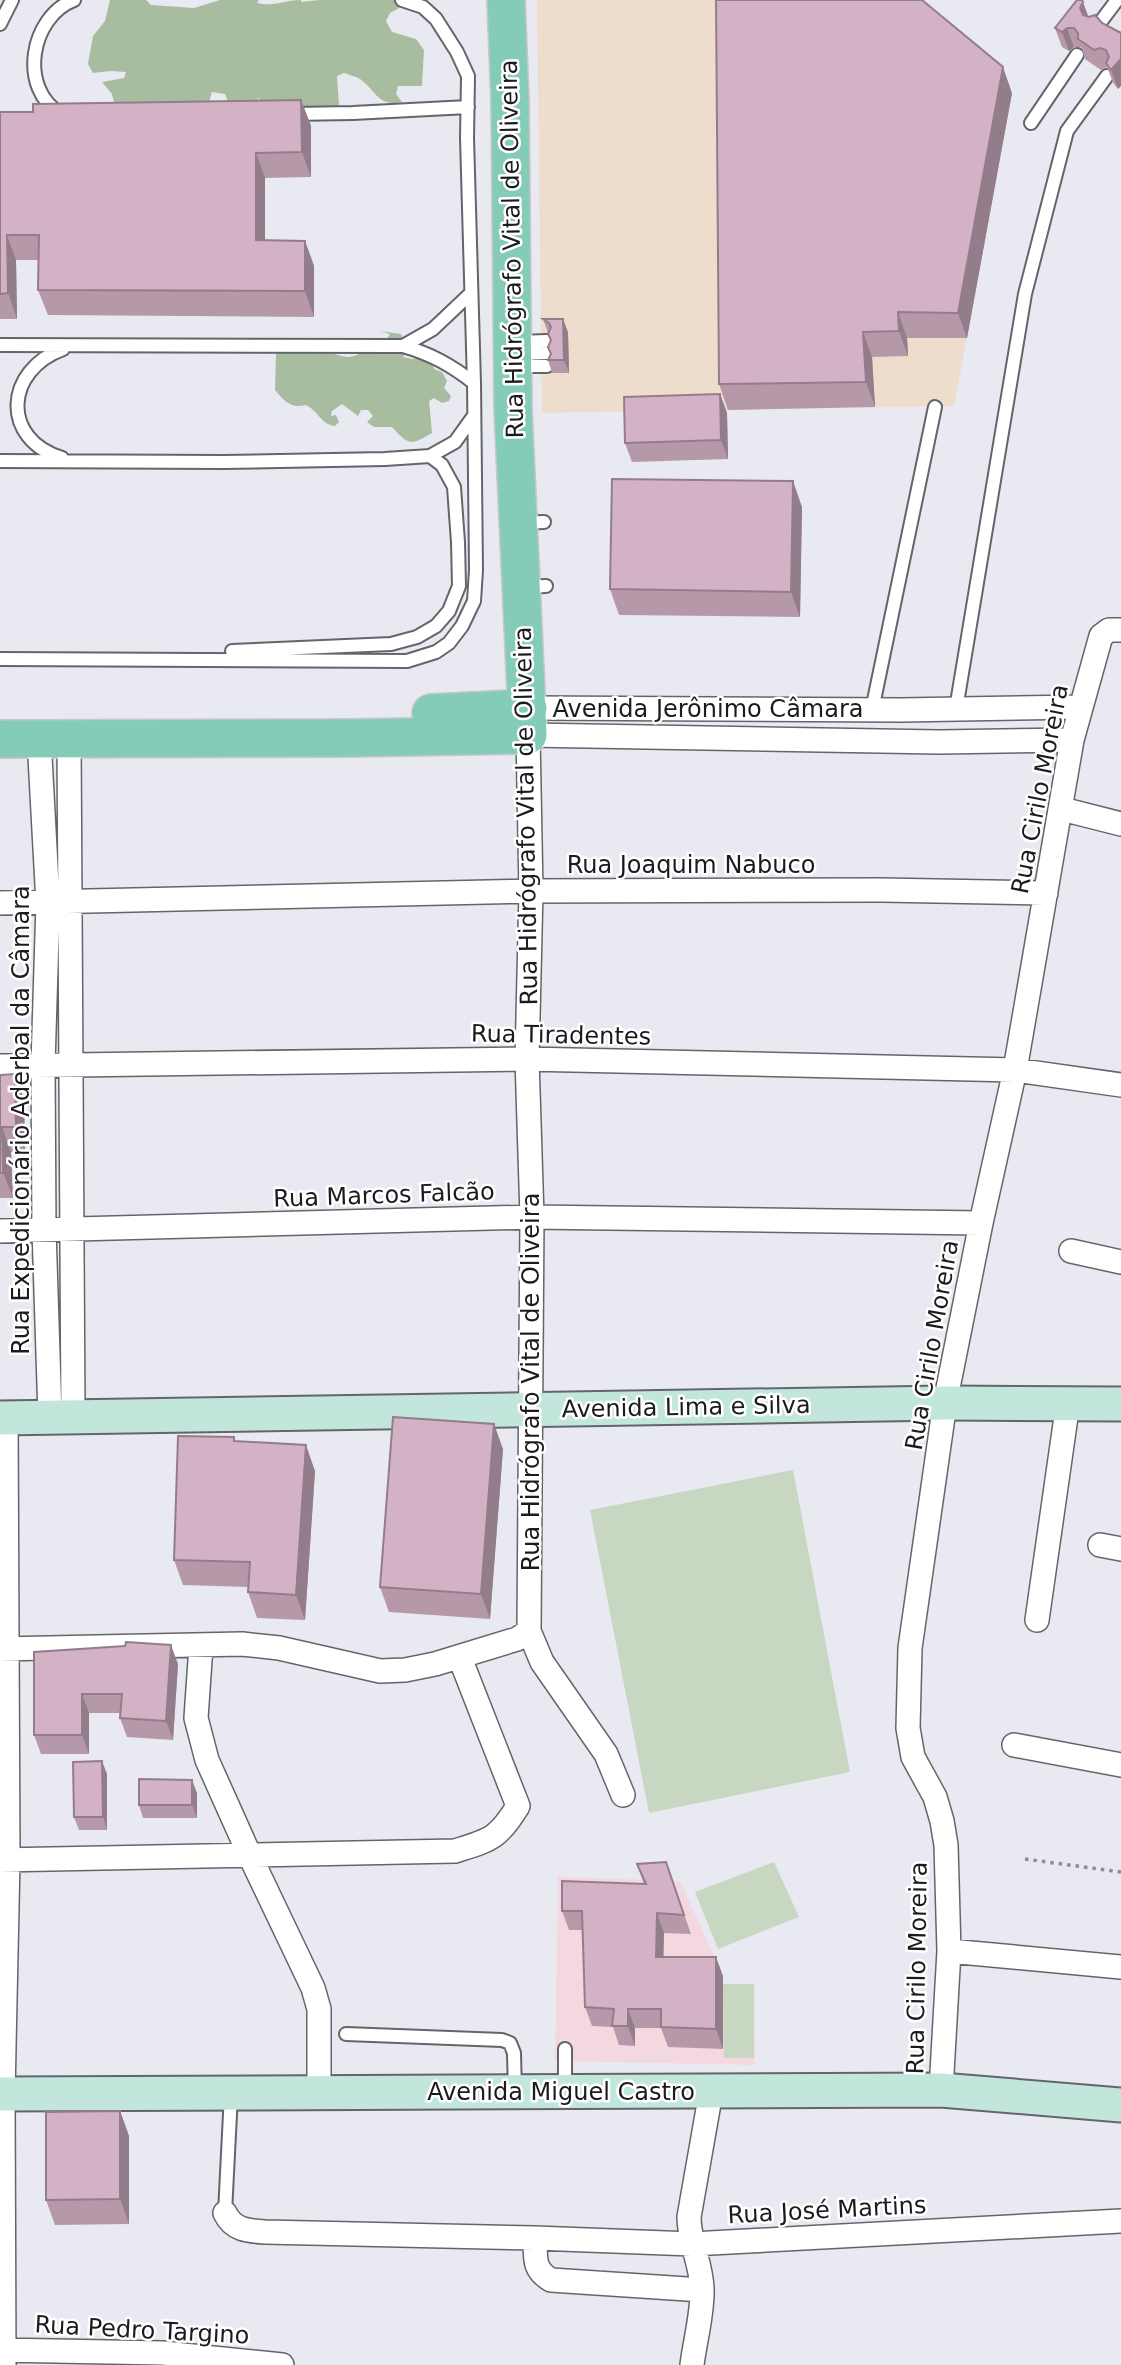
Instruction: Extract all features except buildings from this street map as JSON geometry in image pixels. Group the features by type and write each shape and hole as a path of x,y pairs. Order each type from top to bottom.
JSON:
{"main road":[{"name":"Rua Hidrógrafo Vital de Oliveira","path":"506,0 510,100 530,354 534,587 528,721"},
{"name":"Avenida Jerônimo Câmara","path":"0,719 321,718 528,721"},
{"name":"Avenida Jerônimo Câmara","path":"0,739 352,738 528,721"},
{"name":"Avenida Lima e Silva","path":"3,1418 945,1403 1121,1404"},
{"name":"Avenida Miguel Castro","path":"2,2094 942,2090 1121,2105"}],"street":[{"name":"Rua Cirilo Moreira","path":"942,2090 949,1951 946,1845 934,1797 913,1757 908,1728 910,1648 945,1403 1015,1069 1072,740 1101,636 1109,630 1121,630"},
{"name":"Avenida Jerônimo Câmara","path":"528,721 872,710 1080,707"},
{"name":"Avenida Jerônimo Câmara","path":"528,721 939,742 1072,740"},
{"name":"Rua Hidrógrafo Vital de Oliveira","path":"528,721 531,891 527,1059 532,1217 529,1631"},
{"name":"Rua Expedicionário Aderbal da Câmara","path":"54,739 59,902 72,1065 73,1230 61,1416"},
{"path":"1062,809 1121,824"},
{"name":"Rua Joaquim Nabuco","path":"0,904 531,891 882,890 1046,894"},
{"name":"Rua Expedicionário Aderbal da Câmara","path":"59,902 43,1065 44,1230 61,1416"},
{"name":"Rua Tiradentes","path":"0,1066 527,1059 1015,1069 1121,1085"},
{"name":"Rua Marcos Falcão","path":"0,1231 532,1217 981,1223"},
{"path":"1071,1251 1121,1262"},
{"path":"1037,1620 1068,1404"},
{"path":"3,1418 3,2355"},
{"path":"3,1649 242,1644 279,1647 380,1671 405,1670 460,1658 517,1639 529,1631 542,1662 606,1754 623,1795"},
{"path":"201,1646 196,1718 201,1741 250,1856 313,1988 319,2009 318,2092"},
{"path":"4,1860 455,1851 490,1839 505,1827 517,1806 460,1658"},
{"path":"1014,1745 1121,1765"},
{"path":"949,1951 1121,1967"},
{"path":"692,2365 702,2290 689,2217 711,2092"},
{"name":"Rua José Martins","path":"225,2213 229,2222 247,2231 692,2244 1121,2221"},
{"path":"535,2238 537,2266 542,2274 551,2280 702,2290"},
{"name":"Rua Pedro Targino","path":"3,2355 163,2353 282,2365"}],"lane":[{"path":"0,24 12,0"},
{"path":"72,116 53,109 40,89 34,61 40,31 52,13 74,0"},
{"path":"0,659 407,661 436,652 449,643 462,626 474,601 476,570 468,76 457,52 436,19 423,7 402,0"},
{"path":"1096,28 1117,0"},
{"path":"1031,123 1077,55"},
{"path":"956,709 1025,294 1067,131 1107,76"},
{"path":"283,114 468,107"},
{"path":"404,346 433,329 470,294"},
{"path":"0,345 404,346 427,353 451,365 474,383"},
{"path":"73,345 46,355 32,367 20,388 18,410 26,435 35,445 49,454 73,462"},
{"path":"872,710 899,553 935,407"},
{"path":"0,461 73,462 320,454 430,456 455,442 473,417"},
{"path":"46,659 391,644 418,637 436,626 449,611 460,586 454,487 442,465 430,456"},
{"path":"346,2035 502,2040 510,2043 514,2053 515,2092"},
{"path":"565,2049 565,2092"},
{"path":"225,2213 231,2093"}],"path":[{"path":"1025,1858 1121,1872"}],"shaded area":[{"path":"537,0 900,0 967,338 954,406 542,413"},
{"path":"558,1877 680,1881 723,1976 723,1984 754,1984 755,2065 555,2061"}],"green space":[{"path":"110,0 146,0 151,5 194,8 220,0 259,0 257,3 269,4 301,0 400,0 399,8 390,13 386,21 392,32 416,39 424,50 422,86 398,86 396,94 402,102 387,102 360,79 344,73 337,76 339,105 332,121 299,120 258,98 255,106 229,104 225,94 212,92 209,102 108,104 114,102 112,94 102,82 124,78 126,72 93,73 88,64 93,36 105,21"},
{"path":"380,331 401,334 406,352 403,357 412,359 425,356 434,369 442,372 447,381 444,388 451,396 449,401 442,403 434,398 429,401 432,433 425,437 410,442 392,427 374,427 367,422 373,416 368,410 361,410 358,416 342,404 332,411 331,416 336,415 339,422 335,426 331,425 306,405 288,403 275,390 276,354 283,351 321,354 317,349 354,356 359,354 356,351 359,341 387,339 390,334"},
{"path":"793,1470 850,1772 649,1813 590,1510"},
{"path":"774,1862 799,1917 718,1949 695,1892"},
{"path":"723,1984 754,1984 754,2058 724,2058"}]}
